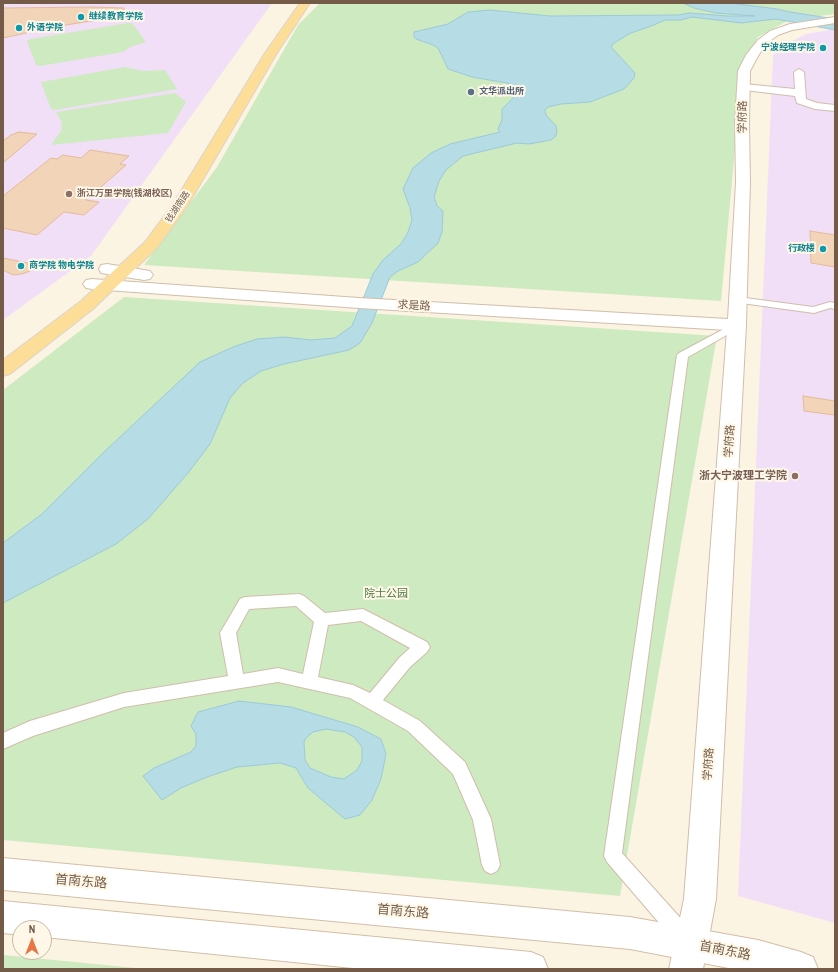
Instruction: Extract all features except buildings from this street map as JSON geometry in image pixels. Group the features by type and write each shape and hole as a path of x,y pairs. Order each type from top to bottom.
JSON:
{"main road":[{"name":"钱湖南路","path":"160,210 197,159 291,3"},
{"name":"钱湖南路","path":"3,353 151,245 180,205 271,52 305,3"},
{"name":"钱湖南路","path":"3,370 87,305 107,278 123,252"}],"street":[{"name":"学府路","path":"689,957 700,899 737,313 743,182 742,124 744,71 752,55 762,42 774,34 790,27 835,20"},
{"path":"799,72 801,101 815,106 835,108"},
{"path":"744,87 800,93"},
{"name":"求是路","path":"107,278 362,296 737,313"},
{"path":"689,957 613,856 683,356 737,313 814,310 830,305 835,306"},
{"path":"237,682 228,633 245,603 299,600 322,620 363,615 422,647 405,662 372,702"},
{"path":"309,682 322,620"},
{"path":"3,741 30,729 124,700 278,676 353,692 414,726 459,768 482,819 491,865"},
{"name":"首南东路","path":"3,874 630,933 689,957 758,957 801,969"},
{"path":"3,917 531,969"}],"shaded area":[{"name":"浙江万里学院(钱湖校区)","path":"3,3 272,3 91,256 3,320"},
{"name":"浙大宁波理工学院","path":"835,29 835,923 738,896 773,55 789,43 806,34"}],"green space":[{"path":"320,3 835,3 835,14 789,20 758,37 742,72 721,301 144,265 217,167 298,25"},
{"path":"132,23 146,42 130,47 123,52 40,66 36,65 27,41 30,39"},
{"path":"125,67 143,71 165,70 177,89 55,110 51,109 41,82"},
{"path":"175,93 186,102 168,133 51,145 61,131 62,123 56,112"},
{"name":"院士公园","path":"124,297 717,336 620,896 3,840 3,390"},
{"path":"3,955 12,956 12,960 52,960 146,969 3,969"}],"water":[{"path":"683,3 731,3 835,19 835,30 776,19 741,23 692,17 681,20 665,20 631,33 614,43 611,47 635,73 634,78 624,89 590,102 561,104 548,107 545,110 546,115 556,126 557,131 556,136 551,140 529,144 517,143 463,156 446,170 439,181 434,197 437,206 443,211 442,232 438,243 418,262 398,271 390,277 372,323 360,343 349,350 284,364 261,371 243,383 230,398 210,444 188,473 148,519 116,544 3,603 3,543 42,514 103,453 200,362 233,347 257,339 284,337 311,340 335,338 352,326 373,274 383,260 401,244 408,232 412,220 410,208 403,189 413,168 431,153 450,144 500,132 498,129 502,120 502,109 516,95 513,85 472,77 448,69 438,48 416,39 414,37 414,32 448,24 468,12 490,10 550,16 678,15 690,13 727,16 755,16 716,13 694,8"},
{"path":"239,701 291,707 358,727 381,739 386,754 381,779 372,800 360,815 345,819 308,788 296,768 280,763 237,767 181,788 162,800 143,776 154,768 191,752 196,746 196,734 191,726 198,712","holes":["326,729 345,732 354,737 362,747 362,761 357,770 344,779 331,777 310,768 305,760 304,742 306,738 313,732"]}],"place":[{"name":"继续教育学院","path":"81,17"},
{"name":"外语学院","path":"19,28"},
{"name":"宁波经理学院","path":"823,48"},
{"name":"文华派出所","path":"471,92"},
{"name":"浙江万里学院(钱湖校区)","path":"69,194"},
{"name":"行政楼","path":"823,249"},
{"name":"商学院 物电学院","path":"21,266"},
{"name":"浙大宁波理工学院","path":"795,476"}]}
